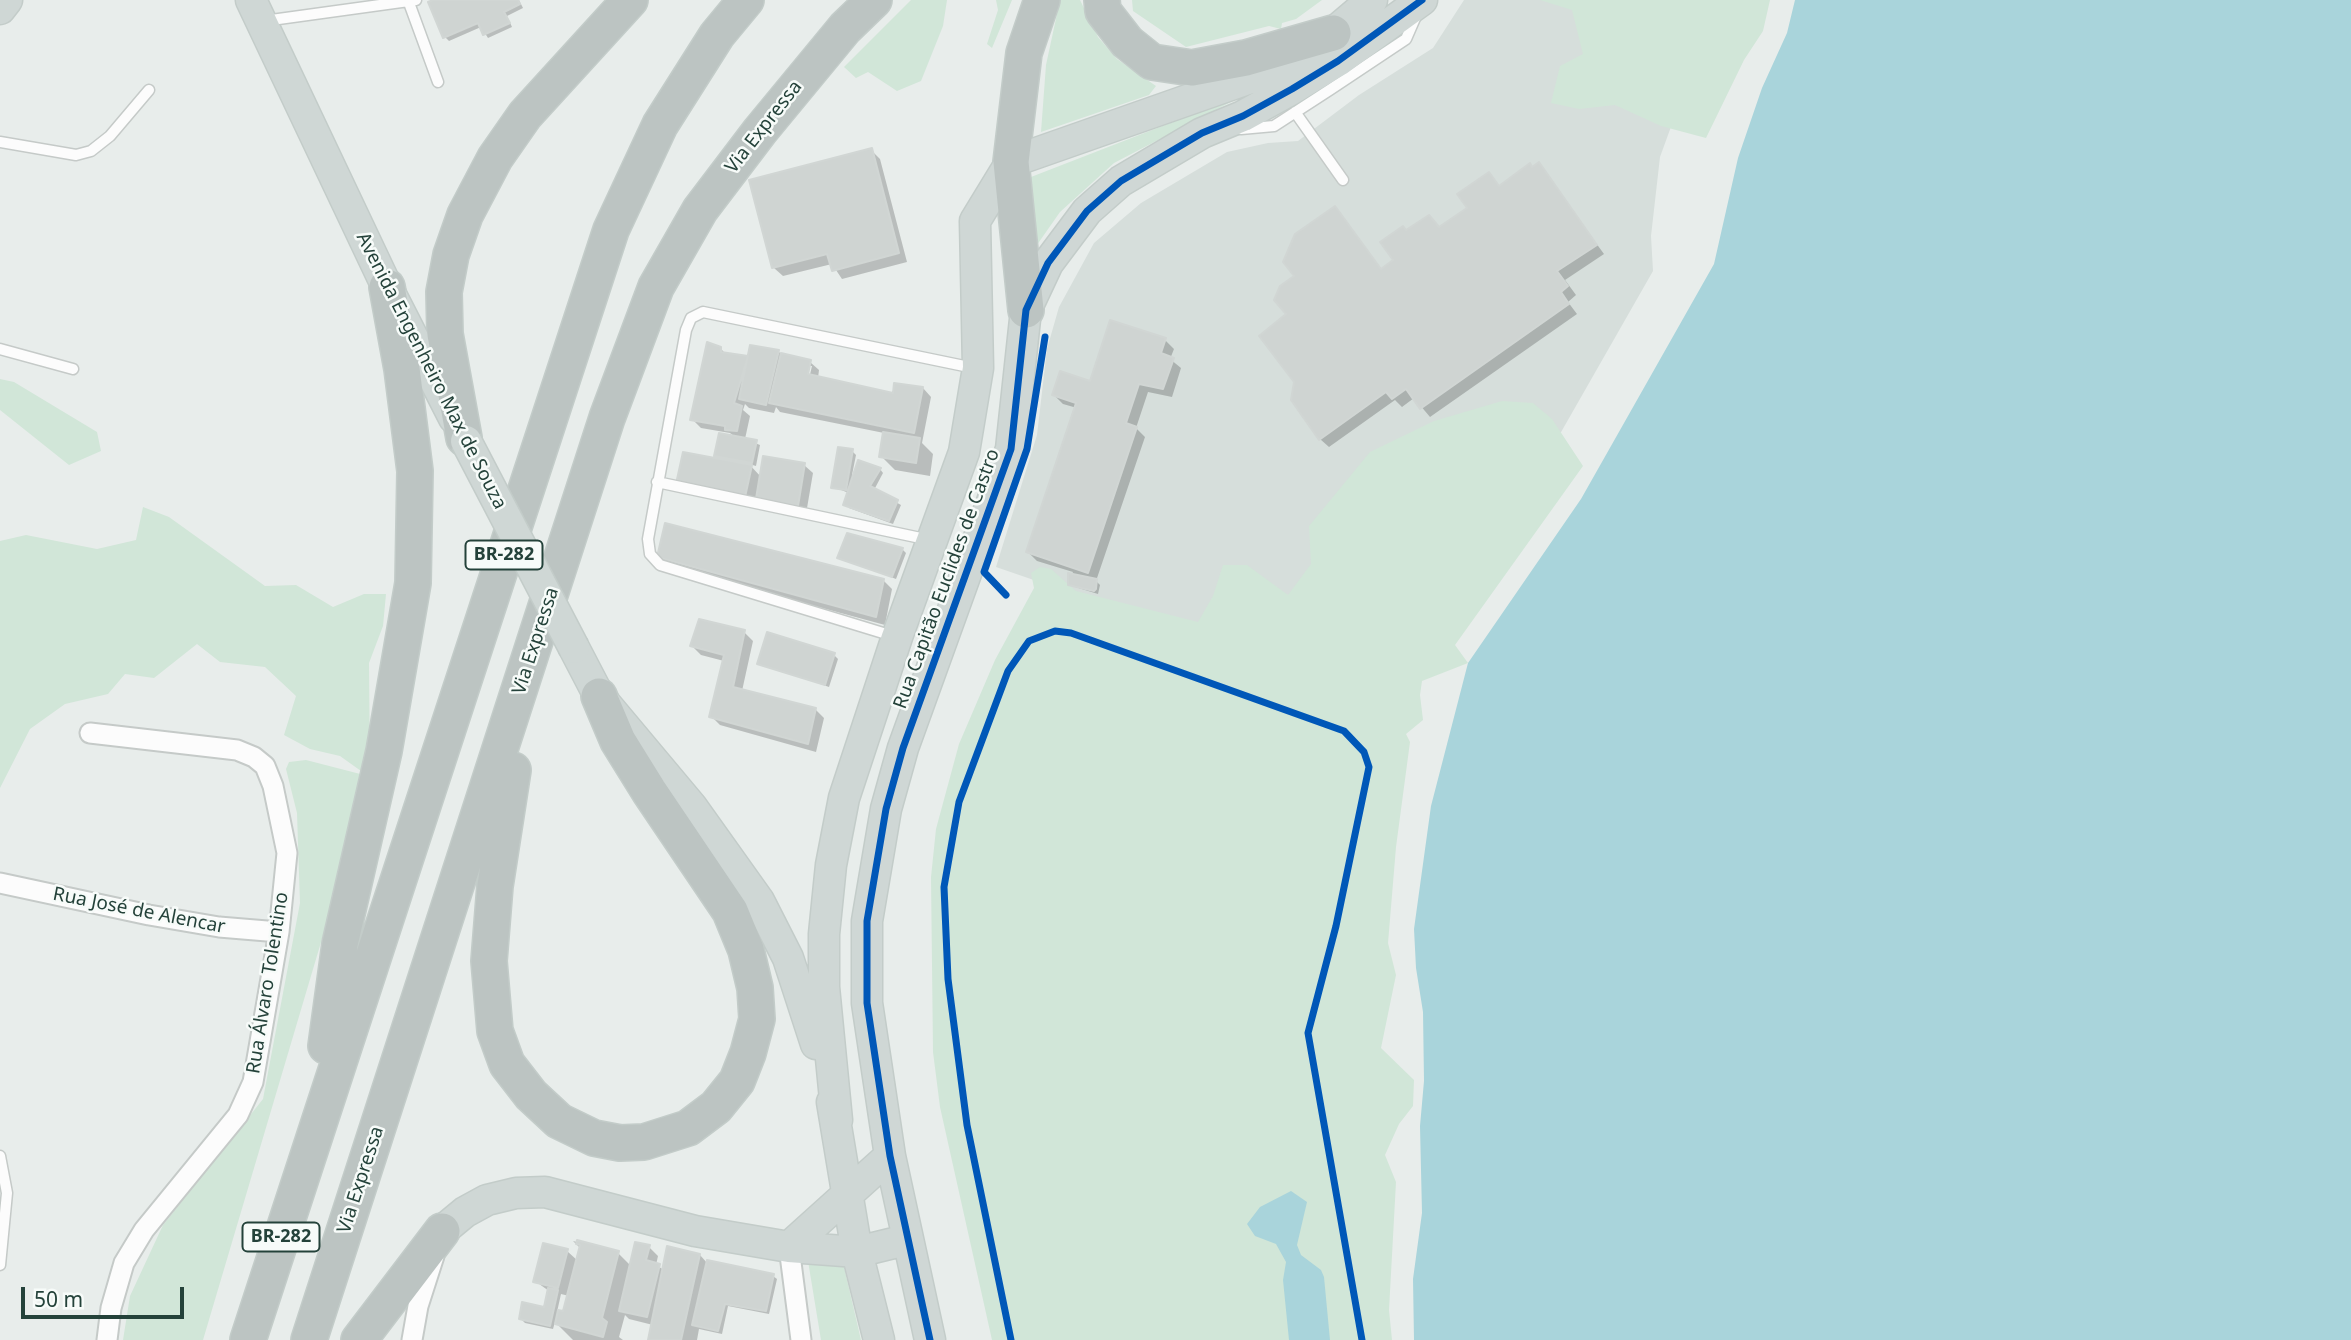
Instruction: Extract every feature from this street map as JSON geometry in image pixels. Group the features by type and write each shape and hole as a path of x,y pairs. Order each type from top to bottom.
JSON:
{"highway":[{"path":"465,439 445,334 444,292 451,255 465,215 495,158 525,115 630,0"},
{"name":"BR-282","path":"248,1340 611,230 660,125 717,35 746,0"},
{"name":"Via Expressa","path":"309,1340 607,418 656,287 699,210 845,28 874,0"},
{"path":"1026,310 1011,163 1024,53 1042,0"},
{"path":"1102,0 1103,11 1127,42 1152,62 1192,68 1246,58 1333,33"},
{"path":"314,1134 340,944 384,751 414,583 415,471 402,369 387,287"},
{"path":"574,526 520,739 508,798 491,927 490,996 495,1031 507,1064 531,1096 559,1121 594,1138 620,1143 644,1142 688,1128 716,1107 737,1081 757,1019 755,988 746,950 730,911 642,781 618,741 599,696"},
{"path":"359,1340 442,1231"}],"main road":[{"path":"0,9 7,0"},
{"path":"1011,163 1259,75 1296,58 1333,33 1372,0"},
{"name":"Rua Capitão Euclides de Castro","path":"906,1240 890,1156 867,1003 867,921 886,809 903,748 1011,449 1026,310 1048,263 1087,211 1121,181 1202,133 1243,116 1292,89 1338,61 1422,0"},
{"name":"Avenida Engenheiro Max de Souza","path":"251,7 387,287 599,696 700,818 770,921 788,958 809,1017 837,1120 846,1196 879,1340"},
{"name":"Rua Capitão Euclides de Castro","path":"837,1120 824,987 824,934 831,865 844,799 930,540 964,452 978,369 975,221 1011,163"},
{"path":"789,1247 890,1156"},
{"path":"442,1231 465,1212 487,1200 516,1193 545,1192 695,1231 789,1247 857,1252 906,1240 930,1340"}],"street":[{"name":"Rua Álvaro Tolentino","path":"90,733 237,750 265,766 279,805 287,853 279,932 253,1082 238,1115 144,1230 124,1263 111,1308 107,1340"},
{"name":"Rua José de Alencar","path":"0,883 149,915 219,927 279,932"},
{"path":"412,1340 418,1306 442,1231"},
{"path":"789,1247 801,1340"}],"lane":[{"path":"1202,133 1274,126 1406,39 1422,0"},
{"path":"251,7 411,1 438,82"},
{"path":"0,142 76,155 91,151 110,136 149,90"},
{"path":"1295,112 1343,180"},
{"path":"897,637 660,565 650,554 648,539 657,482 686,330 691,318 702,312 978,369"},
{"path":"0,349 73,369"},
{"path":"657,482 930,540"},
{"path":"0,1156 7,1193 0,1265"}],"shaded area":[{"path":"1464,0 1717,0 1660,157 1651,236 1653,271 1528,490 1391,703 996,567 1037,435 1047,349 1059,307 1094,243 1141,203 1227,152 1268,143 1298,141 1359,95 1433,48"}],"green space":[{"path":"911,0 947,0 943,26 921,81 897,91 868,72 856,78 844,67"},
{"path":"996,0 1012,0 992,48 987,44 998,10"},
{"path":"1060,0 1080,0 1098,37 1117,59 1156,86 1149,95 1041,132 1046,65"},
{"path":"1132,0 1322,0 1296,19 1282,23 1281,29 1269,26 1186,47 1133,11"},
{"path":"1540,0 1770,0 1763,31 1744,60 1706,138 1661,126 1615,105 1579,109 1551,103 1560,66 1583,54 1572,10"},
{"path":"1250,92 1114,163 1060,212 1032,252 1031,177"},
{"path":"0,379 14,382 97,432 101,451 69,465 0,410"},
{"path":"1502,401 1533,403 1552,419 1583,466 1455,645 1468,663 1422,681 1420,695 1423,720 1406,734 1410,742 1396,847 1388,943 1396,975 1381,1048 1414,1080 1413,1106 1399,1124 1385,1155 1396,1182 1389,1310 1392,1340 992,1340 940,1107 933,1052 931,877 936,829 959,744 995,660 1034,588 1031,573 1040,567 1051,569 1076,591 1198,622 1213,596 1223,565 1247,565 1288,595 1311,564 1309,526 1370,452 1434,421"},
{"path":"143,507 169,517 265,586 296,585 333,607 364,594 386,594 383,626 369,663 370,777 203,1340 123,1340 130,1296 163,1225 263,1099 300,903 297,813 286,769 289,762 306,760 368,776 340,756 310,749 284,735 296,696 265,667 220,662 197,644 154,678 125,674 108,694 65,704 30,729 0,788 0,541 26,535 97,549 136,540"},
{"path":"808,1261 844,1267 861,1340 821,1340"}],"water":[{"path":"1795,0 2351,0 2351,1340 1414,1340 1413,1279 1422,1213 1420,1126 1424,1081 1423,1012 1416,968 1414,929 1431,806 1468,663 1581,499 1714,264 1738,158 1762,88 1787,33"},
{"path":"1291,1191 1307,1202 1297,1245 1301,1255 1321,1270 1324,1277 1330,1340 1289,1340 1283,1280 1286,1262 1276,1244 1255,1236 1247,1224 1260,1207"}],"building":[{"path":"518,0 520,4 504,12 510,23 483,35 478,23 443,38 428,2"},
{"path":"872,148 899,253 832,271 827,254 772,268 749,180"},
{"path":"1539,162 1597,245 1557,271 1568,286 1561,292 1569,304 1420,409 1406,389 1392,399 1386,392 1319,440 1291,400 1294,382 1259,336 1286,314 1274,300 1280,286 1294,276 1283,262 1295,234 1335,206 1381,269 1393,260 1380,242 1403,226 1406,230 1429,215 1439,227 1467,208 1457,194 1489,172 1499,186 1530,163 1532,167"},
{"path":"1110,320 1166,338 1161,353 1174,358 1163,389 1139,384 1126,423 1137,427 1088,573 1026,552 1076,403 1052,395 1060,371 1090,381"},
{"path":"707,342 721,347 721,352 748,356 734,403 742,406 737,431 725,430 725,426 690,420"},
{"path":"750,345 779,350 766,405 739,399"},
{"path":"781,353 811,360 808,374 893,393 894,383 923,387 914,433 769,403"},
{"path":"883,432 920,438 916,463 879,457"},
{"path":"719,433 757,440 752,463 714,456"},
{"path":"838,447 853,449 846,490 831,488"},
{"path":"683,452 752,465 745,497 676,484"},
{"path":"763,456 805,463 798,506 756,499"},
{"path":"858,460 881,468 870,486 898,500 889,521 843,505"},
{"path":"665,523 884,579 876,617 657,557"},
{"path":"847,533 903,548 892,577 837,558"},
{"path":"1068,573 1097,579 1096,589 1094,591 1068,585"},
{"path":"699,619 745,630 733,687 816,708 808,744 709,717 724,655 690,646"},
{"path":"767,632 835,653 825,685 757,664"},
{"path":"577,1240 619,1251 602,1318 607,1322 603,1337 555,1324 558,1310 563,1311 580,1245 576,1244"},
{"path":"635,1242 650,1245 646,1260 660,1264 647,1317 619,1311"},
{"path":"543,1243 568,1249 558,1288 533,1282"},
{"path":"667,1246 700,1254 681,1340 648,1340"},
{"path":"707,1260 774,1274 766,1311 725,1304 718,1331 692,1325"},
{"path":"548,1288 558,1290 550,1326 519,1319 522,1302 544,1307"}],"cycle path":[{"path":"930,1340 890,1156 867,1003 867,921 886,809 903,748 1011,449 1026,310 1048,263 1087,211 1121,181 1202,133 1243,116 1292,89 1338,61 1422,0"},
{"path":"1006,595 984,572 1027,449 1045,337"},
{"path":"1011,1340 967,1125 948,979 944,887 959,802 1008,671 1029,641 1055,631 1071,633 1344,731 1364,752 1369,767 1336,926 1308,1033 1362,1340"}]}
